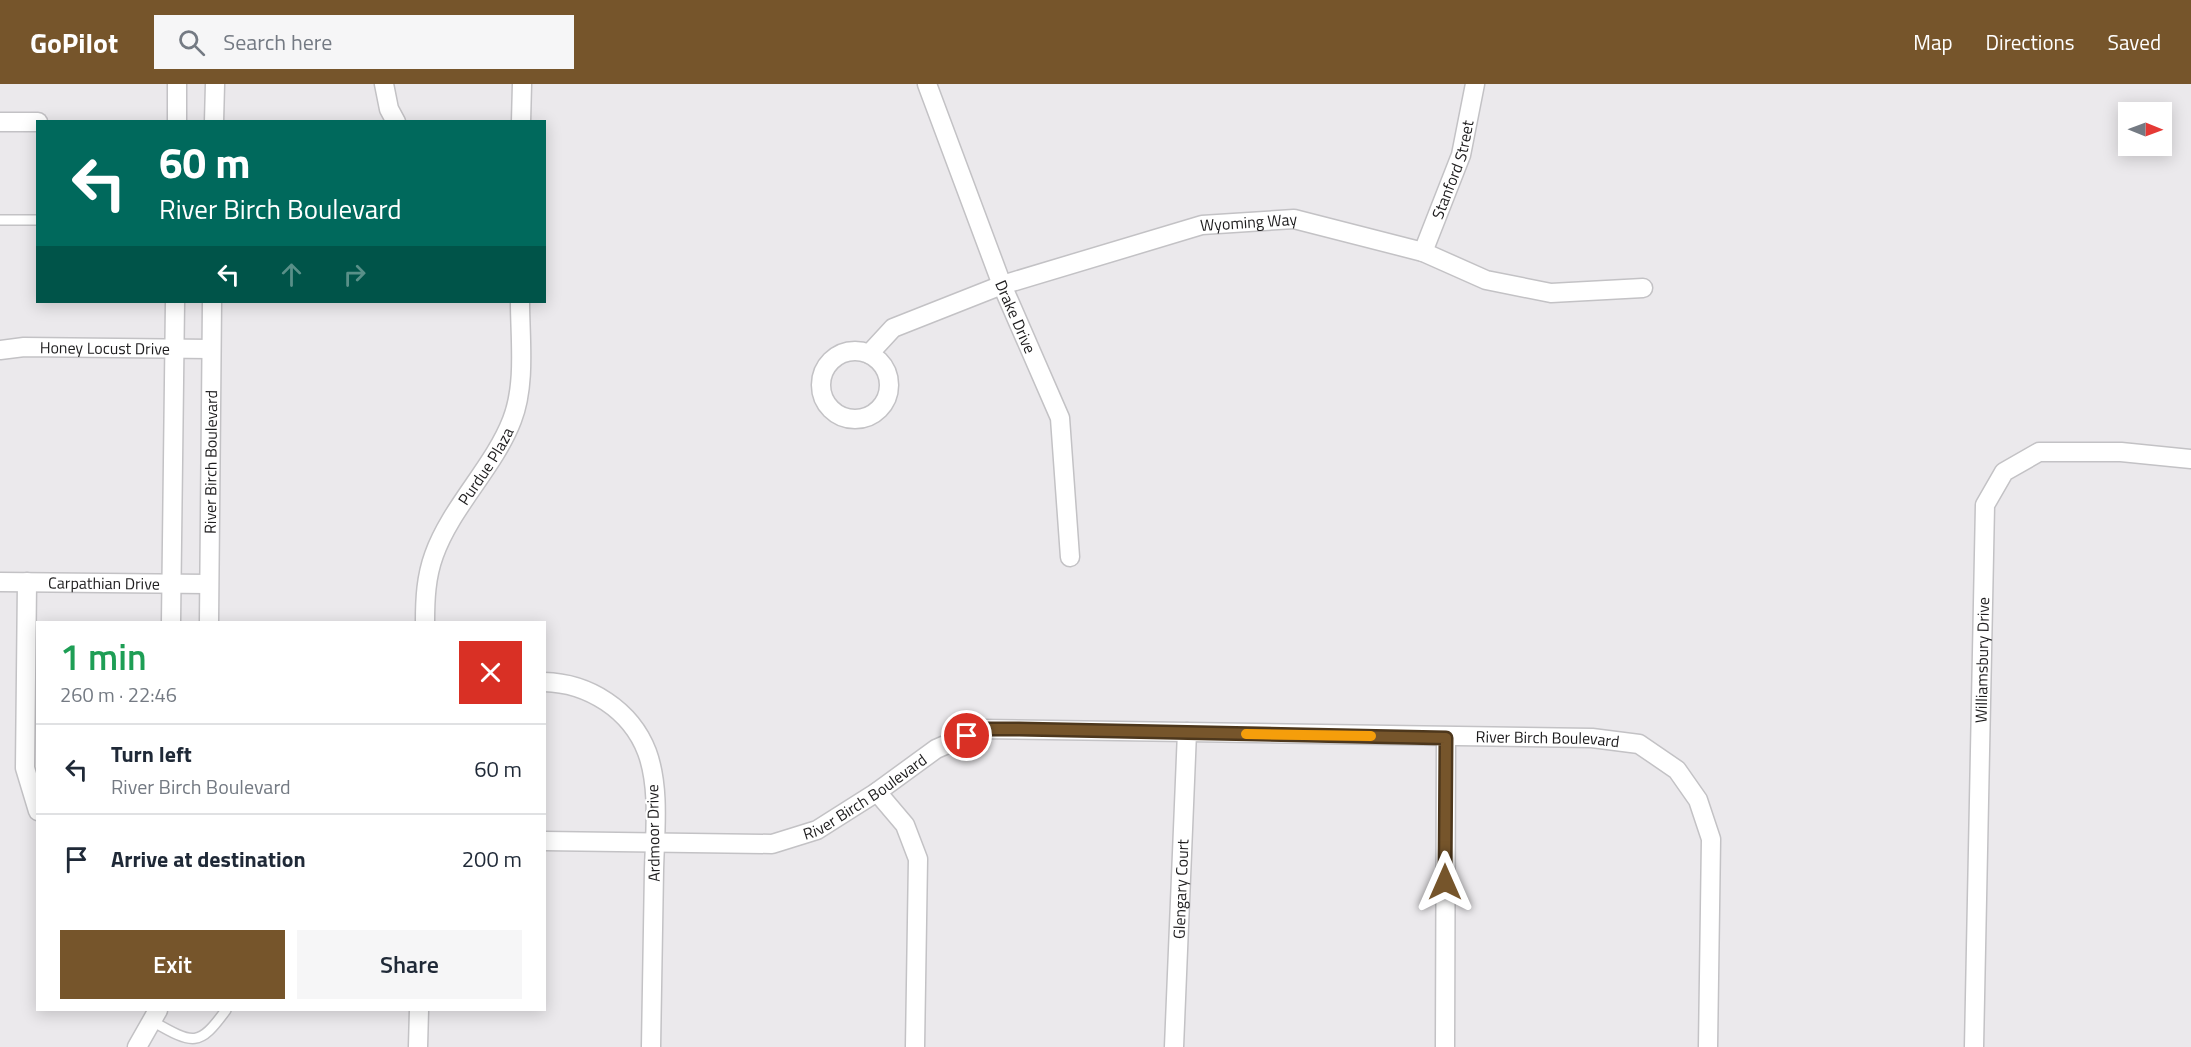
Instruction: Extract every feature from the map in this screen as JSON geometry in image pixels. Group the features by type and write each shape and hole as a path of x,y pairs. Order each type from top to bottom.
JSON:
{"street":[{"path":"177,84 177,120"},
{"path":"214,120 215,84"},
{"path":"384,84 389,110 395,120"},
{"path":"521,120 522,84"},
{"name":"Drake Drive","path":"927,84 1002,285 1060,418 1070,557"},
{"name":"Stanford Street","path":"1423,252 1461,154 1475,84"},
{"path":"0,122 36,122"},
{"name":"Wyoming Way","path":"869,354 893,328 1002,285 1202,225 1294,219 1423,252 1486,280 1551,293 1643,288"},
{"path":"171,621 175,303"},
{"name":"River Birch Boulevard","path":"209,621 212,303"},
{"name":"Purdue Plaza","path":"425,621 428,579 437,547 507,433 516,410 519,386 520,303"},
{"name":"Honey Locust Drive","path":"0,350 24,346 211,349"},
{"name":"Williamsbury Drive","path":"1974,1047 1985,505 2004,472 2039,452 2121,452 2191,459"},
{"name":"Carpathian Drive","path":"0,582 208,584"},
{"path":"27,582 25,768 36,804"},
{"name":"Ardmoor Drive","path":"546,682 571,685 599,697 622,714 636,731 652,771 655,842 651,1047"},
{"name":"River Birch Boulevard","path":"546,841 772,844 817,830 877,792 936,749 982,729 1446,738 1592,738 1639,744 1677,770 1698,800 1711,839 1708,1047"},
{"name":"Glengary Court","path":"1174,1047 1187,732"},
{"path":"1445,1047 1446,738"},
{"path":"877,792 905,825 918,859 915,1047"},
{"path":"418,1047 419,1011"},
{"path":"137,1047 155,1016"}],"lane":[{"path":"0,220 36,220"},
{"path":"155,1016 188,1042 199,1042 212,1034 225,1011"}],"slow traffic":[{"path":"1246,734 1371,736"}],"route":[{"path":"967,736 982,729 1019,729 1446,738 1445,882"}]}
